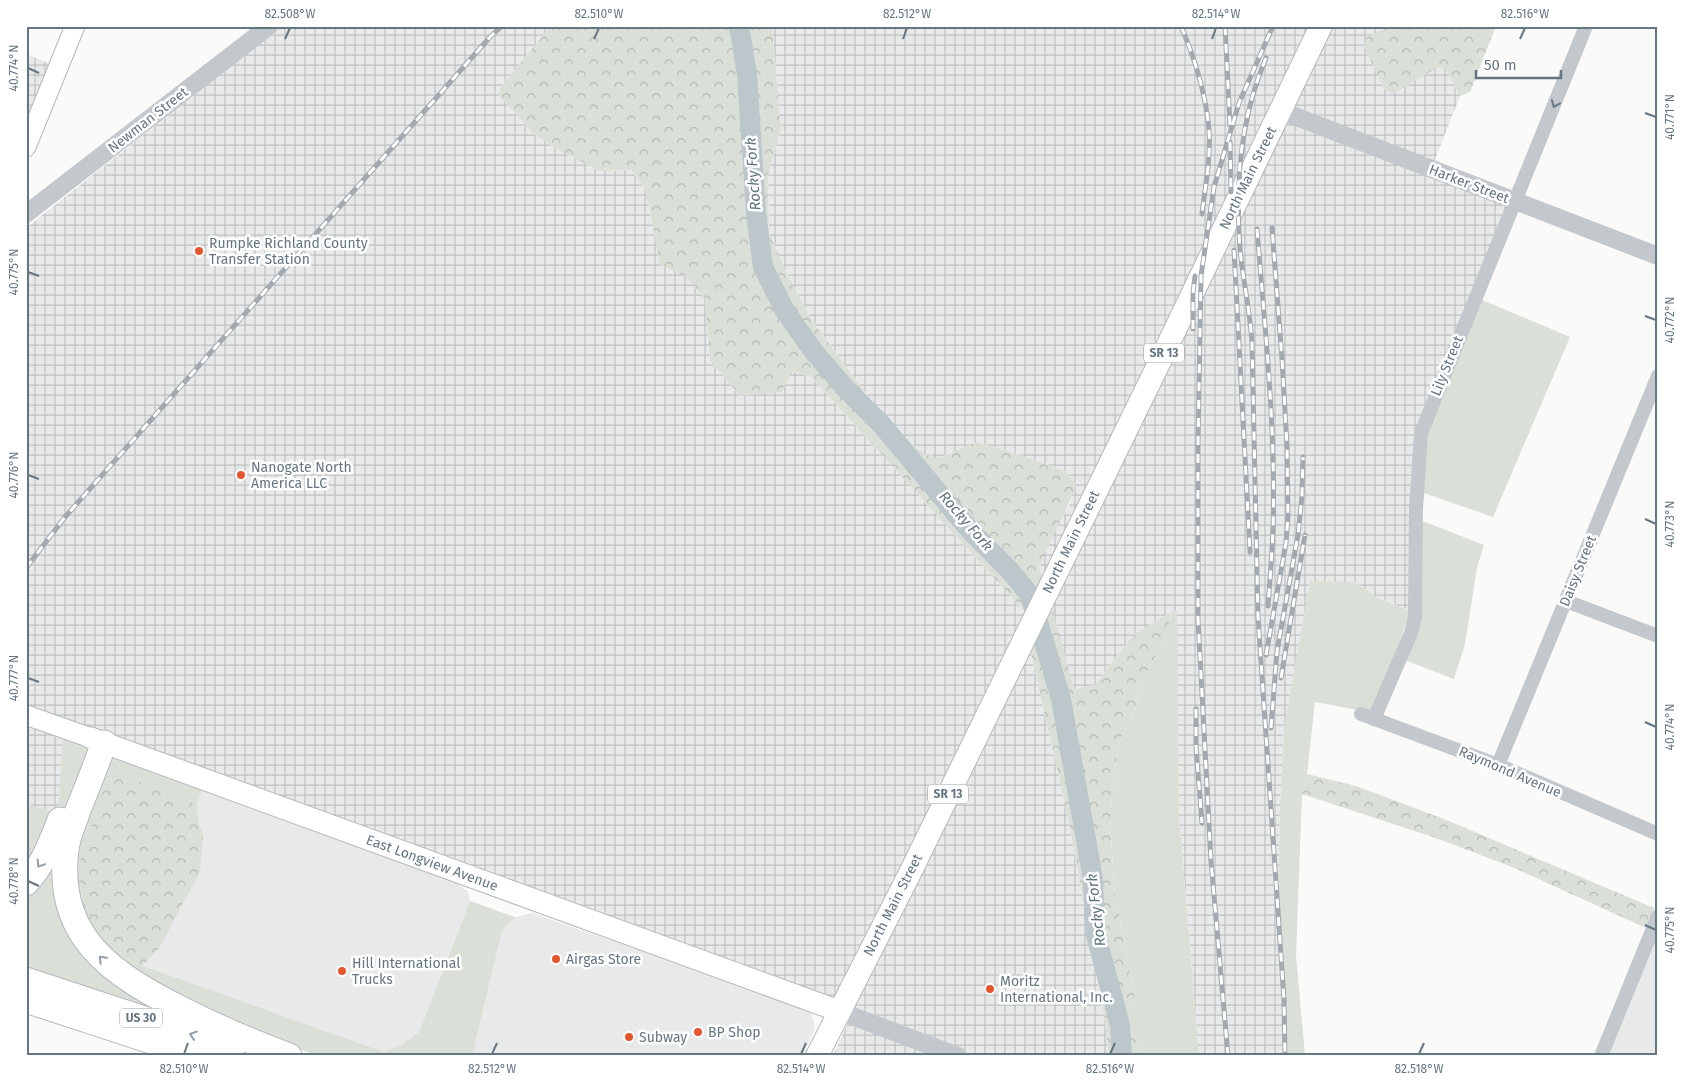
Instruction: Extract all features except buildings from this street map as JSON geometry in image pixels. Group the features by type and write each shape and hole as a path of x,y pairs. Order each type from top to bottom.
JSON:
{"highway":[{"name":"North Main Street","path":"817,1056 1019,649 1321,26"},
{"path":"26,883 47,854 98,741"},
{"path":"98,741 66,848 65,881 68,899 80,932 106,963 140,988 219,1027 289,1056"},
{"name":"US 30","path":"26,980 256,1056"},
{"name":"US 30","path":"26,1000 196,1056"},
{"path":"26,1010 168,1056"}],"main road":[{"path":"26,147 75,26"},
{"name":"East Longview Avenue","path":"26,714 839,1011"}],"street":[{"name":"Newman Street","path":"26,214 270,26"},
{"name":"Lily Street","path":"1368,716 1411,633 1415,617 1416,508 1421,434 1586,26"},
{"name":"Harker Street","path":"1281,111 1658,256"},
{"name":"Daisy Street","path":"1498,765 1658,376"},
{"path":"1566,600 1658,636"},
{"name":"Raymond Avenue","path":"1368,716 1498,765 1658,834"},
{"path":"1601,1056 1658,916"},
{"path":"839,1011 958,1056"}],"shaded area":[{"path":"281,26 551,26 500,88 498,96 532,133 560,151 600,171 631,170 646,191 660,264 685,276 705,299 710,361 740,396 793,371 811,377 1025,612 1030,649 1069,823 1104,1015 1109,1056 833,1056 855,1006 67,720 63,738 58,815 26,803 26,228"},
{"path":"772,26 1390,26 1367,37 1393,94 1438,66 1447,71 1460,96 1434,162 1523,196 1424,446 1424,493 1420,520 1421,615 1378,598 1355,582 1310,582 1284,728 1280,804 1278,923 1288,1056 1199,1056 1179,815 1176,611 1171,612 1133,635 1095,685 1074,689 1039,569 1046,548 1071,502 1065,471 976,442 941,457 927,455 913,445 876,407 812,320 785,269 769,232 768,176 781,129"},
{"path":"26,54 51,64 26,127"},
{"path":"203,788 454,880 468,892 470,901 419,1032 400,1046 384,1052 143,967 158,950 203,835 199,824 197,805"},
{"path":"532,913 804,1008 812,1015 815,1029 802,1056 473,1056 502,931 515,917"},
{"path":"1658,926 1658,1056 1600,1056"}],"green space":[{"path":"551,26 772,26 781,129 768,176 769,232 785,269 812,320 876,407 913,445 927,455 941,457 976,442 1065,471 1076,484 1039,569 1043,578 1025,612 811,377 793,371 781,392 740,396 710,361 705,299 685,276 660,265 646,191 631,170 600,171 560,151 532,133 498,96 500,88"},
{"path":"1390,26 1496,26 1470,92 1460,96 1447,71 1438,67 1393,94 1384,89 1364,46 1367,37"},
{"path":"1480,299 1570,337 1493,517 1424,493 1424,446 1429,425"},
{"path":"1420,520 1484,545 1477,568 1465,644 1454,679 1407,661 1421,615"},
{"path":"1310,581 1355,582 1378,598 1410,611 1373,713 1315,702 1307,774 1302,794 1296,955 1305,1056 1288,1056 1278,923 1280,804 1284,728"},
{"path":"1052,607 1074,689 1095,685 1133,635 1171,612 1168,629 1160,648 1138,687 1137,706 1118,744 1110,815 1114,887 1135,999 1133,1011 1124,1019 1125,1030 1138,1041 1141,1056 1109,1056 1104,1015 1069,823 1030,649"},
{"path":"1177,611 1179,815 1199,1056 1141,1056 1138,1041 1125,1030 1123,1019 1133,1011 1135,999 1114,887 1110,815 1118,744 1137,706 1138,687 1160,648 1168,629 1171,612"},
{"path":"63,738 203,788 197,805 181,796 117,955 384,1052 400,1046 419,1032 470,901 515,917 502,931 473,1056 317,1056 274,1039 190,1020 26,967 26,803 58,814"},
{"path":"1307,774 1356,786 1444,819 1654,908 1646,928 1512,867 1433,837 1302,794"},
{"path":"121,775 181,796 197,805 199,824 203,835 200,872 158,950 143,966 117,955 92,931 78,904 74,879 107,779"}],"waterway":[{"name":"Rocky Fork","path":"739,26 747,74 756,213 763,267 785,311 814,352 846,389 882,425 968,528 1011,572 1030,595 1061,699 1093,879 1095,932 1120,1025 1122,1056"}],"railway":[{"path":"26,568 65,517 491,36 502,26"},
{"path":"1181,26 1199,77 1209,130 1208,162 1202,214"},
{"path":"1225,26 1230,125"},
{"path":"1228,1056 1211,861 1198,619 1198,444 1201,276 1214,187 1239,103 1273,26"},
{"path":"1266,58 1250,104 1245,128 1241,152 1238,200 1241,261 1252,343 1258,617 1284,1000 1285,1056"},
{"path":"1230,142 1231,192"},
{"path":"1266,655 1286,543 1288,516 1287,446 1272,228"},
{"path":"1257,229 1273,454 1273,530 1268,606"},
{"path":"1234,250 1250,552"},
{"path":"1193,329 1195,276"},
{"path":"1271,728 1277,651 1298,535 1303,457"},
{"path":"1281,678 1305,535"},
{"path":"1196,709 1196,747 1202,823"}],"place":[{"name":"Rumpke Richland County Transfer Station","path":"199,251"},
{"name":"Nanogate North America LLC","path":"241,475"},
{"name":"Airgas Store","path":"556,959"},
{"name":"Hill International Trucks","path":"342,971"},
{"name":"Moritz International, Inc.","path":"990,989"},
{"name":"BP Shop","path":"698,1032"},
{"name":"Subway","path":"629,1037"}]}
